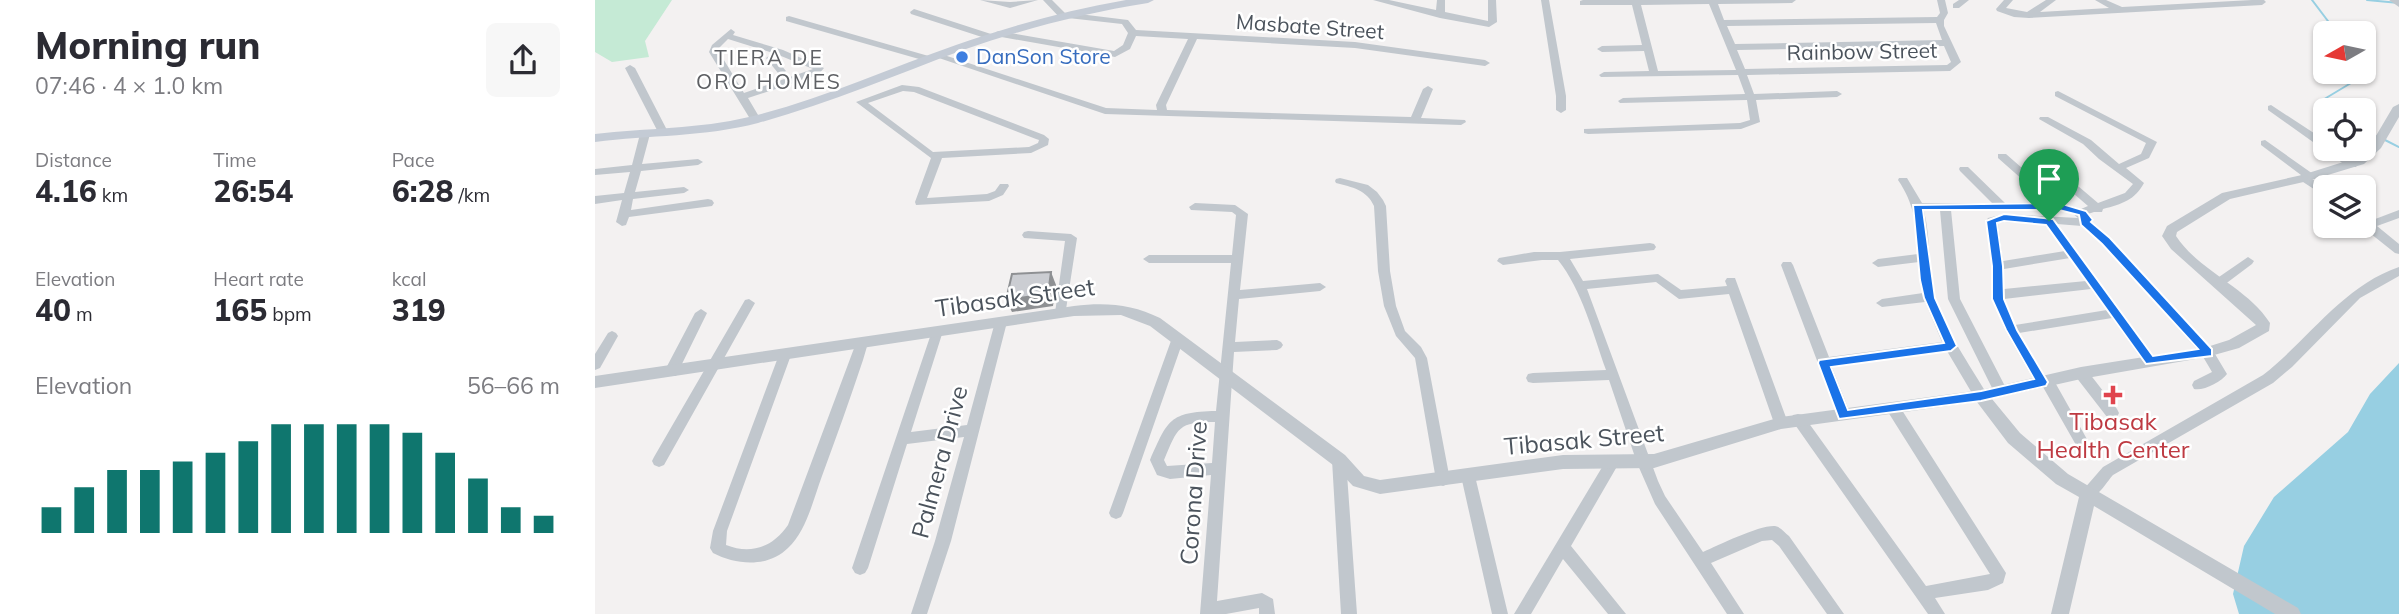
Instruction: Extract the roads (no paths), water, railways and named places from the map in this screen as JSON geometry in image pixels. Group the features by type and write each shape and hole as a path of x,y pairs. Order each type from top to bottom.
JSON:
{"main road":[{"path":"595,138 713,129 756,120 849,90 995,35 1133,1 1149,0"}],"street":[{"path":"984,0 1010,5 1034,0"},
{"path":"914,12 995,35 1115,54 1124,50 1133,33 1125,22 1067,16 1047,0"},
{"path":"1377,0 1440,15 1492,23 1492,0"},
{"path":"1440,15 1441,0"},
{"path":"1545,0 1561,110"},
{"path":"1583,3 1792,0"},
{"name":"Rainbow Street","path":"1740,71 1950,68 1956,62 1940,20 1944,13 1941,0"},
{"path":"1956,6 1965,0"},
{"path":"2000,9 2009,0"},
{"path":"2029,15 2052,0"},
{"path":"2099,0 2122,10"},
{"path":"2142,0 2163,8"},
{"path":"2182,0 2199,7"},
{"path":"2221,0 2234,5"},
{"path":"2394,0 2399,4"},
{"path":"1588,131 1749,125 1755,122 1757,117 1751,97 1712,1"},
{"path":"2000,9 2029,15 2234,5 2261,1"},
{"path":"1636,2 1654,73"},
{"path":"789,19 933,58 1095,109 1461,122"},
{"path":"1721,23 1940,20"},
{"name":"Masbate Street","path":"1133,33 1343,44 1485,63"},
{"path":"742,97 815,74 819,68 729,34 714,52 756,120"},
{"path":"1162,113 1161,105 1193,37"},
{"path":"1730,47 1948,43"},
{"path":"1602,49 1647,48"},
{"path":"780,52 771,58 781,71"},
{"path":"630,68 663,132"},
{"path":"1604,75 1740,71"},
{"path":"849,90 861,103 924,152 937,156 1031,150 1041,147 1044,142 1040,137 916,89 898,89 861,103"},
{"path":"1415,121 1428,89"},
{"path":"1623,101 1837,94"},
{"path":"2058,94 2152,142 2145,156 2118,168"},
{"name":"Tibasak Street","path":"595,382 1104,308 1128,310 1146,316 1339,460 1359,481 1372,486 1396,486 1563,462 1643,462 1798,419 1981,396 2081,373 2207,352 2234,344 2264,327 2254,312 2177,248 2169,236 2172,229 2226,196 2352,165 2375,148 2399,107"},
{"path":"2271,108 2313,138"},
{"path":"2044,118 2087,142 2139,185 2113,204 2084,218 1992,221 1998,266 1998,294 2011,330 2081,442"},
{"path":"645,134 624,218 708,203"},
{"path":"2265,143 2313,182"},
{"path":"937,156 920,202 989,197 999,193 1004,186"},
{"path":"2002,156 2059,206 2084,218 2207,352 2220,374 2199,385"},
{"path":"2041,160 2098,209"},
{"path":"2346,161 2352,165"},
{"path":"595,172 698,162"},
{"path":"1964,169 2002,206"},
{"path":"1903,180 1909,187 1917,207 1929,298 1951,346 2002,425 2028,452 2088,494 2292,614"},
{"path":"1340,181 1367,189 1378,200 1388,292 1399,332 1421,358 1443,480"},
{"path":"595,200 684,190"},
{"path":"1945,206 1954,299 2001,392"},
{"path":"1917,207 2059,206"},
{"name":"Corona Drive","path":"1195,207 1239,210 1241,220 1225,375 1208,612"},
{"path":"2376,220 2399,214"},
{"path":"2049,221 2150,361"},
{"path":"2376,231 2399,250"},
{"path":"1028,235 1071,238 1061,313"},
{"path":"1503,261 1650,247"},
{"path":"1998,266 2073,254"},
{"path":"1561,256 1568,261 1580,285 1643,462 1660,499 1736,614"},
{"path":"1878,263 1925,257"},
{"path":"1149,259 1237,260"},
{"path":"2220,282 2248,261"},
{"path":"1787,265 1844,415"},
{"path":"2060,614 2088,494 2096,481 2108,471 2268,379 2287,364 2356,295 2399,271"},
{"path":"1580,285 1658,278 1674,293 1683,296 1732,285 1781,423"},
{"path":"1998,294 2096,284"},
{"path":"1233,295 1320,287"},
{"path":"1882,303 1929,298"},
{"path":"659,461 749,303"},
{"path":"671,372 701,313"},
{"path":"2011,330 2116,313"},
{"name":"Palmera Drive","path":"919,614 973,430 1001,322"},
{"path":"859,568 937,331"},
{"path":"595,365 612,336"},
{"path":"1116,513 1178,338"},
{"path":"785,355 720,531 718,548 732,554 752,555 776,549 795,526 862,342"},
{"path":"1229,347 1277,345"},
{"path":"1824,363 1951,346"},
{"path":"2081,373 2112,413"},
{"path":"1534,378 1613,375"},
{"path":"1893,408 1998,573 1998,578 1988,583 1924,593"},
{"path":"1218,468 1170,473 1162,471 1157,460 1178,420 1185,416 1222,416"},
{"path":"1798,419 1937,614"},
{"path":"902,439 973,430"},
{"path":"1339,460 1349,614"},
{"path":"1522,614 1612,463"},
{"path":"1468,476 1500,614"},
{"path":"1700,560 1775,533 1784,541 1836,614"},
{"path":"1562,546 1618,614"},
{"path":"1208,612 1262,600 1266,604 1267,614"}],"water":[{"path":"2399,363 2399,614 2239,614 2233,594 2244,546 2274,497 2348,432 2370,394"}],"waterway":[{"path":"2312,0 2328,21"},
{"path":"2367,0 2399,3"},
{"path":"2326,98 2349,84"},
{"path":"2383,139 2399,147"}],"place":[{"name":"DanSon Store","path":"962,57"},
{"name":"Tibasak Health Center","path":"2113,395"}],"district":[{"name":"TIERA DE ORO HOMES","path":"769,70"}]}
